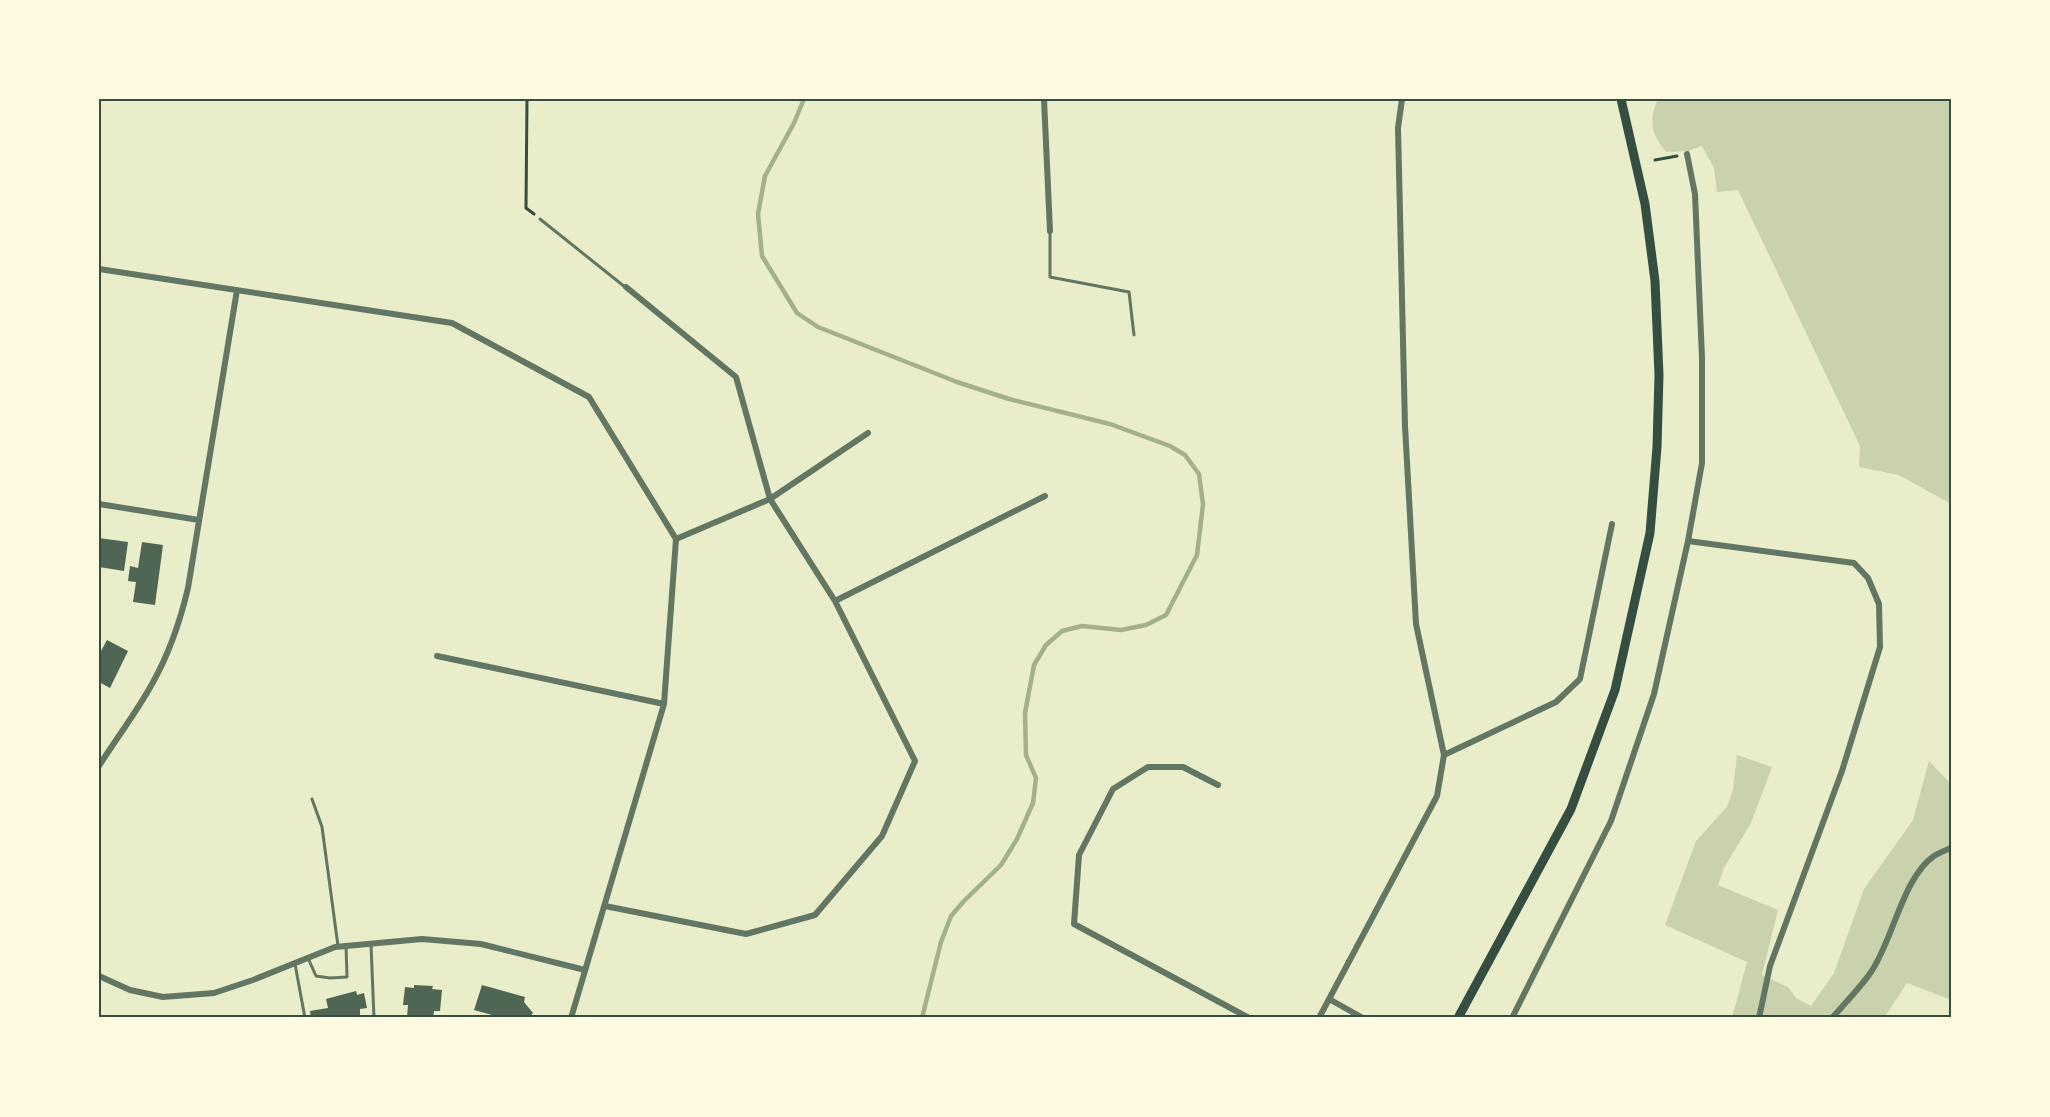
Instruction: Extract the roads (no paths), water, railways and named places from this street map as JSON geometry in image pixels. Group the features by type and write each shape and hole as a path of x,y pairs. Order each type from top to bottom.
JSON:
{"main road":[{"path":"1458,1018 1571,809 1615,690 1650,533 1657,447 1659,375 1655,281 1645,204 1621,99"}],"street":[{"path":"1044,99 1050,231"},
{"path":"1319,1018 1437,796 1444,755 1416,624 1404,414 1398,128 1402,99"},
{"path":"1512,1018 1611,821 1654,694 1688,541 1702,463 1702,358 1695,194 1687,154"},
{"path":"99,269 452,323 590,397 676,539 664,704 571,1018"},
{"path":"605,906 746,934 815,915 882,836 915,761 835,601 770,499 736,376 626,288"},
{"path":"99,766 153,684 172,642 188,588 237,290"},
{"path":"676,539 770,499 868,433"},
{"path":"835,601 1045,496"},
{"path":"99,504 200,520"},
{"path":"1444,755 1556,702 1580,680 1612,524"},
{"path":"1688,541 1854,563 1868,578 1879,604 1880,646 1842,771 1770,966 1759,1018"},
{"path":"437,656 664,704"},
{"path":"1218,785 1183,767 1148,767 1113,789 1079,855 1074,924 1249,1018"},
{"path":"1832,1018 1871,972 1890,937 1905,896 1919,872 1933,856 1951,848"},
{"path":"99,976 130,990 163,997 214,993 338,946 422,939 482,944 585,970"},
{"path":"1329,999 1363,1018"}],"lane":[{"path":"540,219 626,288"},
{"path":"1050,231 1050,276 1129,292 1134,335"},
{"path":"312,800 322,827 338,946"},
{"path":"371,942 374,1018"},
{"path":"308,958 316,976 347,977 346,945"},
{"path":"295,963 305,1018"}],"waterway":[{"path":"804,99 794,123 765,176 758,214 762,256 797,313 818,327 957,382 1009,399 1110,424 1170,446 1185,455 1199,474 1203,504 1197,555 1166,615 1146,625 1121,630 1082,626 1062,631 1046,645 1034,665 1025,713 1026,755 1036,778 1033,803 1017,839 1001,865 951,916 941,942 922,1018"}]}
